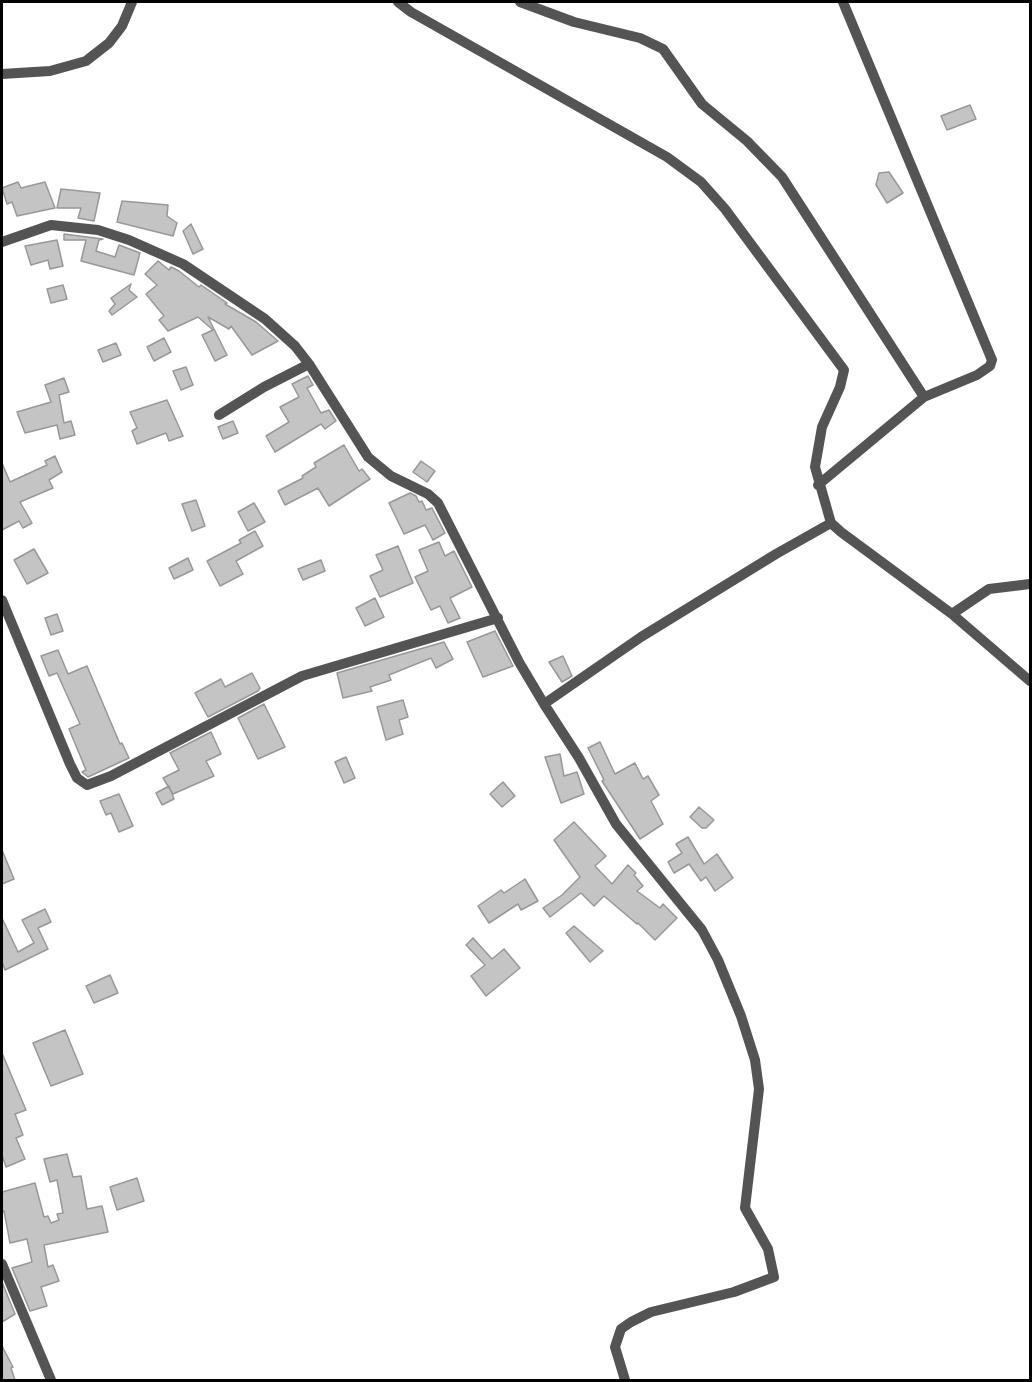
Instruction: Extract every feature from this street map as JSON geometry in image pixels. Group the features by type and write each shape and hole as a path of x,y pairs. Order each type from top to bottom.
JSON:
{"street":[{"path":"2,74 50,71 86,61 109,43 122,26 132,2"},
{"path":"398,2 411,12 667,157 712,194 844,370 844,377 818,440 815,467 818,485 831,523 874,559 952,614 1030,681"},
{"path":"520,2 574,21 640,38 663,49 702,104 747,141 782,177 924,397"},
{"path":"818,485 924,397 977,375 990,366 992,360 843,2"},
{"path":"2,242 51,225 98,230 138,244 183,264 265,319 295,346 309,364 368,457 391,476 428,494 438,503 544,704 579,758 616,824 702,930 718,960 741,1016 755,1060 759,1089 745,1208 768,1249 774,1276 734,1292 651,1312 631,1322 621,1329 615,1347 625,1380"},
{"path":"219,415 264,387 309,364"},
{"path":"544,704 641,637 831,523"},
{"path":"952,614 988,589 1030,584"},
{"path":"2,600 70,764 77,778 87,784 111,776 302,676 498,618"},
{"path":"2,1264 51,1380"}],"building":[{"path":"970,105 976,119 947,130 941,116"},
{"path":"889,172 903,193 887,203 876,185 879,173"},
{"path":"18,182 21,188 45,182 55,208 17,216 12,202 7,204 2,188"},
{"path":"61,189 100,193 94,221 78,218 81,208 57,208"},
{"path":"122,201 168,205 167,216 177,223 173,236 117,222"},
{"path":"191,224 203,249 193,254 183,231"},
{"path":"64,234 103,239 99,240 96,251 115,257 119,245 140,253 134,275 81,261 86,240 64,240"},
{"path":"57,240 63,266 50,269 48,260 31,265 25,246"},
{"path":"158,261 169,270 171,267 179,271 199,287 201,285 227,303 225,304 256,322 278,341 252,355 231,326 229,329 208,317 227,355 215,361 202,335 213,330 198,317 168,331 159,320 164,316 146,294 157,285 145,274"},
{"path":"131,284 129,290 137,297 112,315 109,311 115,304 111,298"},
{"path":"63,285 67,299 51,303 47,289"},
{"path":"164,338 171,352 154,361 147,347"},
{"path":"116,343 121,355 103,362 98,350"},
{"path":"186,367 193,385 181,390 173,371"},
{"path":"308,376 313,385 307,388 321,413 329,410 336,421 325,429 321,424 275,452 266,436 289,422 280,407 299,397 292,384"},
{"path":"64,378 69,392 59,395 64,423 71,421 75,435 60,439 57,425 25,433 17,412 51,402 45,385"},
{"path":"167,400 183,436 169,441 166,433 137,444 132,431 137,428 130,412"},
{"path":"233,421 238,433 223,439 218,427"},
{"path":"344,445 359,471 362,469 370,479 329,506 318,488 285,505 278,491 303,478 302,476 316,467 314,463"},
{"path":"55,456 62,472 49,480 53,488 20,502 32,523 23,528 19,521 2,530 2,463 10,482 47,465 45,461"},
{"path":"421,461 435,471 427,482 413,472"},
{"path":"410,493 416,496 419,502 422,501 426,510 432,508 445,533 433,540 425,525 404,534 389,503"},
{"path":"196,500 205,526 192,531 182,504"},
{"path":"254,503 265,522 248,531 238,512"},
{"path":"255,531 263,546 236,561 243,574 220,586 207,561 241,543 239,540"},
{"path":"439,542 445,556 454,551 472,587 450,598 460,618 448,623 440,606 431,610 415,577 428,571 419,550"},
{"path":"398,546 413,583 380,597 370,576 383,570 376,555"},
{"path":"34,549 48,573 27,584 14,560"},
{"path":"188,558 193,570 174,579 169,568"},
{"path":"321,560 325,571 303,580 298,569"},
{"path":"375,598 384,617 365,626 356,608"},
{"path":"57,614 63,631 51,635 45,618"},
{"path":"495,631 513,666 483,677 467,642"},
{"path":"444,642 453,659 436,668 431,658 389,675 391,680 370,687 372,691 343,698 337,673"},
{"path":"58,650 68,674 87,666 120,744 122,743 129,758 88,777 82,772 86,770 69,729 80,724 57,673 49,676 41,656"},
{"path":"563,656 572,676 562,682 549,662"},
{"path":"252,673 260,688 258,691 208,717 195,693 221,679 225,687"},
{"path":"403,700 408,717 399,720 403,734 386,740 377,707"},
{"path":"264,704 285,747 258,759 238,718"},
{"path":"211,732 221,754 206,761 214,776 173,794 163,778 179,770 170,753"},
{"path":"600,742 615,774 635,763 643,779 648,776 659,795 651,801 663,824 640,839 602,781 604,780 588,748"},
{"path":"560,754 564,776 577,772 584,794 561,803 545,757"},
{"path":"346,757 355,778 344,783 335,762"},
{"path":"503,782 515,796 502,807 490,794"},
{"path":"169,786 174,799 162,805 156,793"},
{"path":"119,794 133,826 119,832 111,813 106,815 100,801"},
{"path":"699,807 714,820 706,828 702,828 690,817"},
{"path":"574,822 606,856 595,866 612,884 628,865 636,873 634,875 643,886 637,891 660,908 663,904 677,918 655,940 604,896 594,906 581,893 550,917 543,908 562,895 580,877 554,840"},
{"path":"688,837 704,864 717,854 733,878 715,891 706,877 701,881 689,864 674,873 668,862 682,853 676,844"},
{"path":"2,850 14,879 2,884"},
{"path":"525,879 538,901 521,910 518,904 489,923 478,906 501,890 504,893"},
{"path":"45,909 51,922 38,928 48,949 5,970 2,962 2,918 18,952 34,943 22,920"},
{"path":"574,926 603,951 590,962 566,933"},
{"path":"473,938 492,959 504,949 520,968 486,996 471,976 485,965 466,945"},
{"path":"110,975 118,993 94,1003 86,986"},
{"path":"65,1030 83,1074 51,1086 33,1043"},
{"path":"2,1053 26,1110 15,1114 23,1135 16,1138 25,1159 6,1167 2,1155"},
{"path":"67,1154 73,1177 81,1176 87,1209 102,1206 108,1232 44,1245 48,1267 53,1265 59,1281 41,1287 47,1306 30,1311 12,1268 32,1262 27,1239 10,1243 4,1211 2,1212 2,1192 35,1183 44,1217 48,1216 51,1223 59,1220 57,1214 63,1213 57,1180 50,1182 44,1159"},
{"path":"137,1178 144,1201 117,1210 110,1187"},
{"path":"2,1282 15,1314 2,1322"},
{"path":"2,1346 13,1367 11,1368 15,1380 2,1380"}]}
